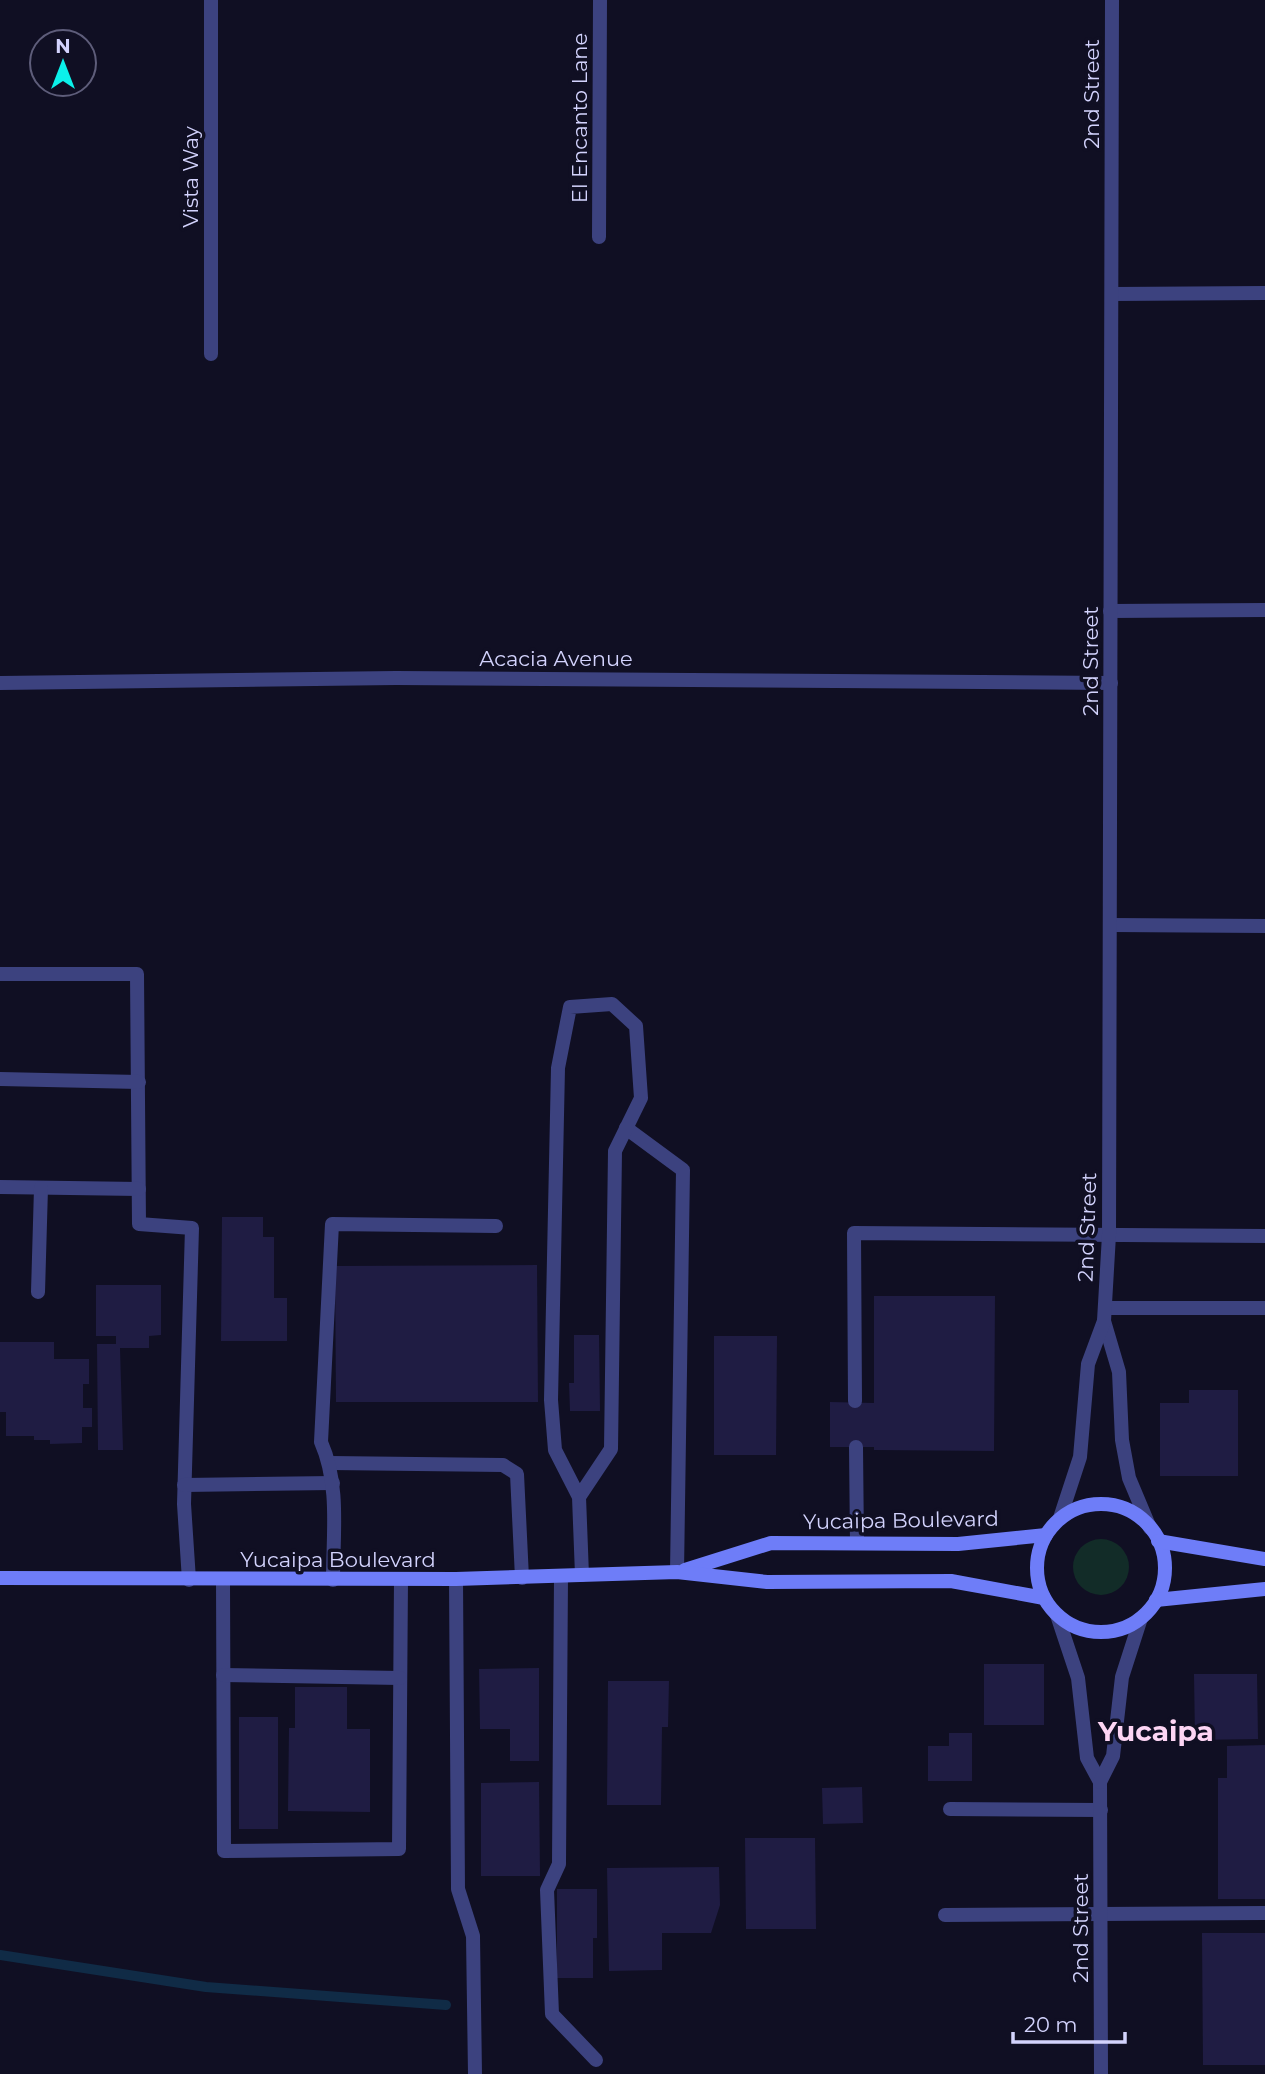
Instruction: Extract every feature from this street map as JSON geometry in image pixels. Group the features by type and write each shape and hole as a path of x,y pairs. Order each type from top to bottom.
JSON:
{"main road":[{"path":"1101,1504 1122,1507 1140,1517 1150,1528 1158,1541 1165,1570 1156,1600 1141,1618 1118,1630 1097,1632 1076,1627 1057,1615 1044,1598 1037,1577 1037,1555 1046,1535 1060,1518 1080,1507 1101,1504"},
{"name":"Yucaipa Boulevard","path":"677,1572 771,1544 958,1544 1046,1535"},
{"path":"1158,1541 1265,1559"},
{"name":"Yucaipa Boulevard","path":"0,1578 456,1580 677,1572 767,1582 951,1581 1044,1598"},
{"path":"1156,1600 1265,1589"}],"street":[{"name":"Vista Way","path":"211,0 211,354"},
{"name":"El Encanto Lane","path":"599,237 600,0"},
{"name":"2nd Street","path":"1060,1518 1080,1457 1088,1363 1105,1314 1109,1235 1112,925 1111,0"},
{"path":"1113,293 1265,293"},
{"path":"1110,611 1265,610"},
{"name":"Acacia Avenue","path":"0,682 396,678 1111,683"},
{"path":"1112,925 1265,926"},
{"path":"0,974 137,974 139,1224 192,1228 184,1485 190,1580"},
{"path":"579,1497 611,1449 615,1151 640,1098 636,1026 612,1004 570,1007 558,1068 551,1399 555,1450 579,1497 582,1575"},
{"path":"0,1079 139,1082"},
{"path":"626,1128 683,1170 677,1572"},
{"path":"0,1187 139,1189"},
{"path":"38,1292 41,1188"},
{"path":"333,1580 333,1483 330,1463 321,1442 332,1224 496,1226"},
{"path":"855,1401 854,1233 1265,1236"},
{"path":"1105,1314 1265,1308"},
{"name":"2nd Street","path":"1105,1314 1119,1372 1122,1440 1129,1478 1150,1528"},
{"path":"856,1447 857,1543"},
{"path":"330,1463 503,1465 517,1474 522,1578"},
{"path":"184,1485 333,1483"},
{"path":"561,1577 559,1864 547,1890 552,2014 596,2060"},
{"path":"223,1580 224,1851 399,1849 401,1580"},
{"path":"456,1580 458,1889 473,1936 475,2074"},
{"name":"2nd Street","path":"1057,1615 1078,1678 1087,1758 1100,1782 1101,2074"},
{"name":"2nd Street","path":"1100,1782 1113,1756 1122,1677 1141,1618"},
{"path":"223,1675 400,1678"},
{"path":"950,1809 1101,1810"},
{"path":"945,1915 1265,1913"}],"green space":[{"path":"1095,1539 1107,1539 1117,1543 1125,1551 1129,1567 1125,1583 1117,1591 1107,1595 1095,1595 1085,1591 1077,1583 1073,1573 1073,1561 1077,1551 1085,1543"}],"building":[{"path":"222,1217 263,1217 263,1237 274,1237 274,1298 287,1298 287,1341 221,1341"},
{"path":"537,1265 538,1402 336,1402 335,1266"},
{"path":"96,1285 161,1285 161,1335 149,1336 149,1348 120,1348 123,1450 98,1450 97,1344 116,1344 116,1336 96,1336"},
{"path":"874,1296 995,1296 994,1451 830,1447 830,1402 874,1403"},
{"path":"574,1335 599,1335 600,1411 570,1411 569,1383 574,1383"},
{"path":"714,1336 777,1336 776,1455 714,1455"},
{"path":"0,1342 54,1342 54,1359 89,1359 89,1384 83,1384 83,1408 92,1408 92,1427 82,1427 82,1443 50,1444 50,1440 34,1440 34,1436 6,1436 6,1412 0,1412"},
{"path":"1189,1390 1238,1390 1238,1476 1160,1476 1160,1403 1189,1403"},
{"path":"984,1664 1044,1664 1044,1725 984,1725"},
{"path":"539,1668 539,1761 510,1761 510,1729 480,1729 479,1669"},
{"path":"1194,1674 1257,1674 1258,1739 1195,1740"},
{"path":"608,1681 669,1681 668,1727 662,1727 661,1805 607,1805"},
{"path":"295,1687 347,1687 347,1729 370,1729 370,1812 288,1811 289,1728 295,1728"},
{"path":"239,1717 278,1717 278,1829 239,1829"},
{"path":"949,1733 972,1733 972,1781 928,1781 928,1746 949,1746"},
{"path":"1265,1745 1265,1899 1218,1899 1218,1778 1227,1778 1227,1746"},
{"path":"539,1782 540,1876 481,1876 481,1783"},
{"path":"862,1787 863,1823 823,1824 822,1788"},
{"path":"745,1838 815,1838 816,1929 746,1929"},
{"path":"719,1867 720,1905 711,1933 662,1933 662,1970 609,1971 607,1868"},
{"path":"557,1889 597,1889 597,1938 593,1938 593,1978 557,1978"},
{"path":"1202,1933 1265,1933 1265,2065 1203,2065"}],"waterway":[{"path":"0,1955 206,1987 446,2005"}],"district":[{"name":"Yucaipa","path":"1156,1731"}]}
